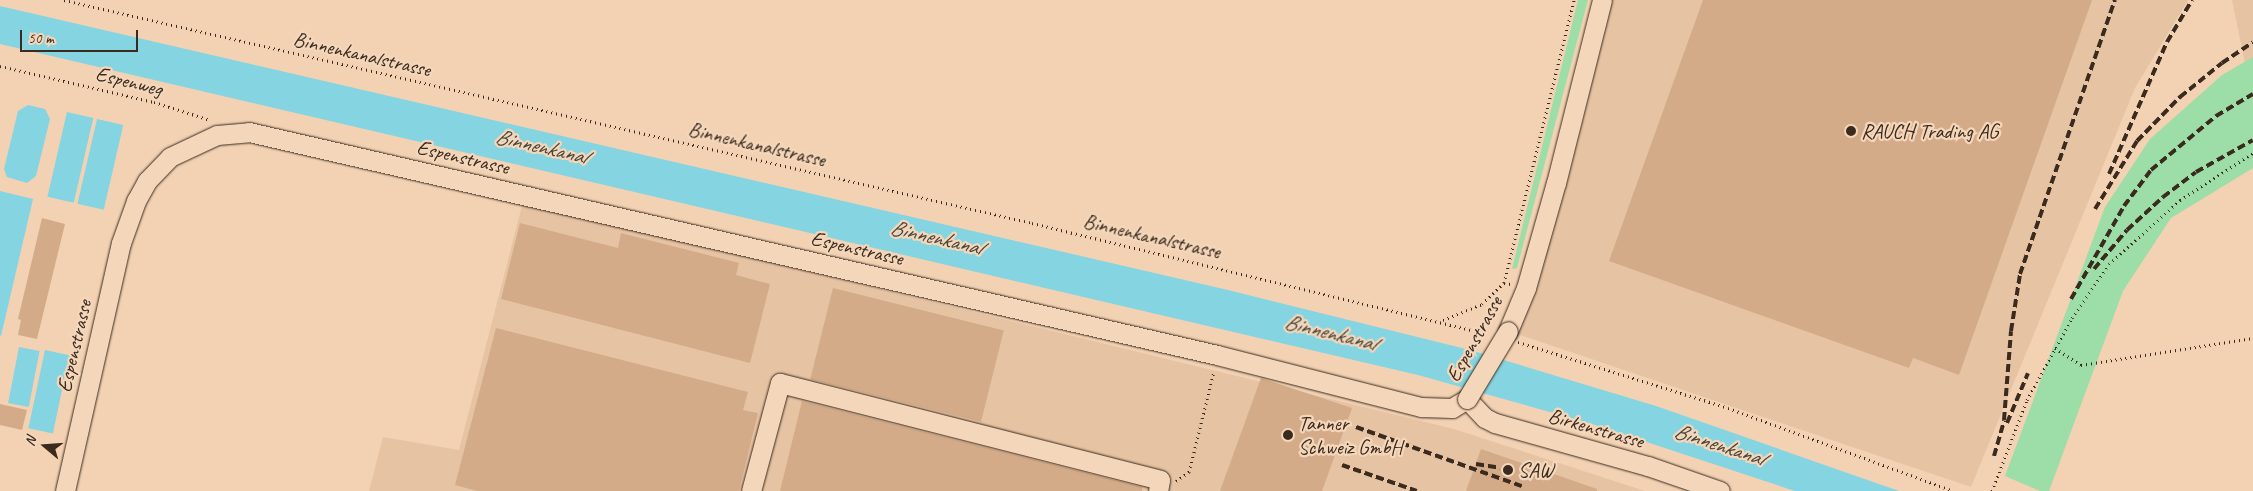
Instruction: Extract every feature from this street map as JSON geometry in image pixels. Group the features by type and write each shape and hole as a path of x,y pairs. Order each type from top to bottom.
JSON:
{"street":[{"name":"Espenstrasse","path":"65,491 121,243 136,201 147,181 170,157 217,135 249,132 273,135 1217,355 1421,407 1460,404 1506,336 1526,288 1602,0"},
{"path":"752,491 780,383 1159,486"},
{"name":"Birkenstrasse","path":"1460,404 1485,418 1720,491"}],"path":[{"name":"Binnenkanalstrasse","path":"64,0 1506,336 1728,408 1953,491"},
{"path":"1443,320 1482,304 1504,282 1574,0"},
{"name":"Espenweg","path":"0,66 154,102 214,121"},
{"path":"1992,491 2026,400 2072,318 2109,264 2180,200 2253,153"},
{"path":"1504,282 1526,288"},
{"path":"2056,348 2081,364 2253,338"},
{"path":"1159,486 1184,478 1189,472 1217,355"},
{"path":"1917,482 1919,477"}],"shaded area":[{"path":"1603,0 2188,0 2135,88 1971,487 1517,334 1533,295"},
{"path":"2232,0 2253,0 2253,102"},
{"path":"523,202 1454,429 1645,491 369,491 383,437 459,450"}],"green space":[{"path":"1578,0 1588,0 1517,268 1512,269"},
{"path":"2253,57 2253,168 2171,218 2123,291 2049,491 2040,491 2005,476 2105,207 2150,139 2222,75"}],"water":[{"name":"Binnenkanal","path":"0,6 1228,290 1470,350 1656,406 1899,491 1795,491 1589,423 1418,375 0,44"},
{"path":"28,105 45,109 50,119 36,176 27,183 7,177 4,169 18,111"},
{"path":"67,112 93,118 74,203 47,197"},
{"path":"97,119 123,125 104,210 77,204"},
{"path":"0,191 33,199 1,336 0,335"},
{"path":"19,347 40,351 29,407 8,403"},
{"path":"45,350 69,355 53,433 28,428"}],"building":[{"name":"RAUCH Trading AG","path":"1703,0 2092,0 1959,375 1913,358 1909,368 1609,261"},
{"path":"42,218 65,224 37,339 18,335 21,320 18,319"},
{"path":"520,223 618,248 621,233 739,263 736,275 770,284 750,363 501,299"},
{"path":"833,288 1004,331 981,422 810,379"},
{"path":"496,328 748,392 743,410 758,413 739,491 477,491 455,485"},
{"path":"1261,378 1352,408 1322,491 1220,491"},
{"path":"802,401 1142,487 1142,491 780,491"},
{"path":"0,404 27,410 22,430 0,425"},
{"name":"SAW","path":"1481,449 1597,489 1597,491 1466,491"}],"railway":[{"path":"1994,456 2004,420 2011,331 2020,274 2115,0"},
{"path":"2109,174 2167,42 2192,0"},
{"path":"2095,209 2137,141 2180,97 2222,63 2253,42"},
{"path":"2071,299 2124,206 2151,170 2216,116 2253,94"},
{"path":"2094,269 2127,230 2163,197 2196,172 2253,140"},
{"path":"2007,423 2028,373"},
{"path":"1356,427 1522,486"},
{"path":"1476,464 1500,468"},
{"path":"1342,465 1417,491"}],"place":[{"name":"RAUCH Trading AG","path":"1851,131"},
{"name":"Tanner Schweiz GmbH","path":"1288,435"},
{"name":"SAW","path":"1508,470"}]}
